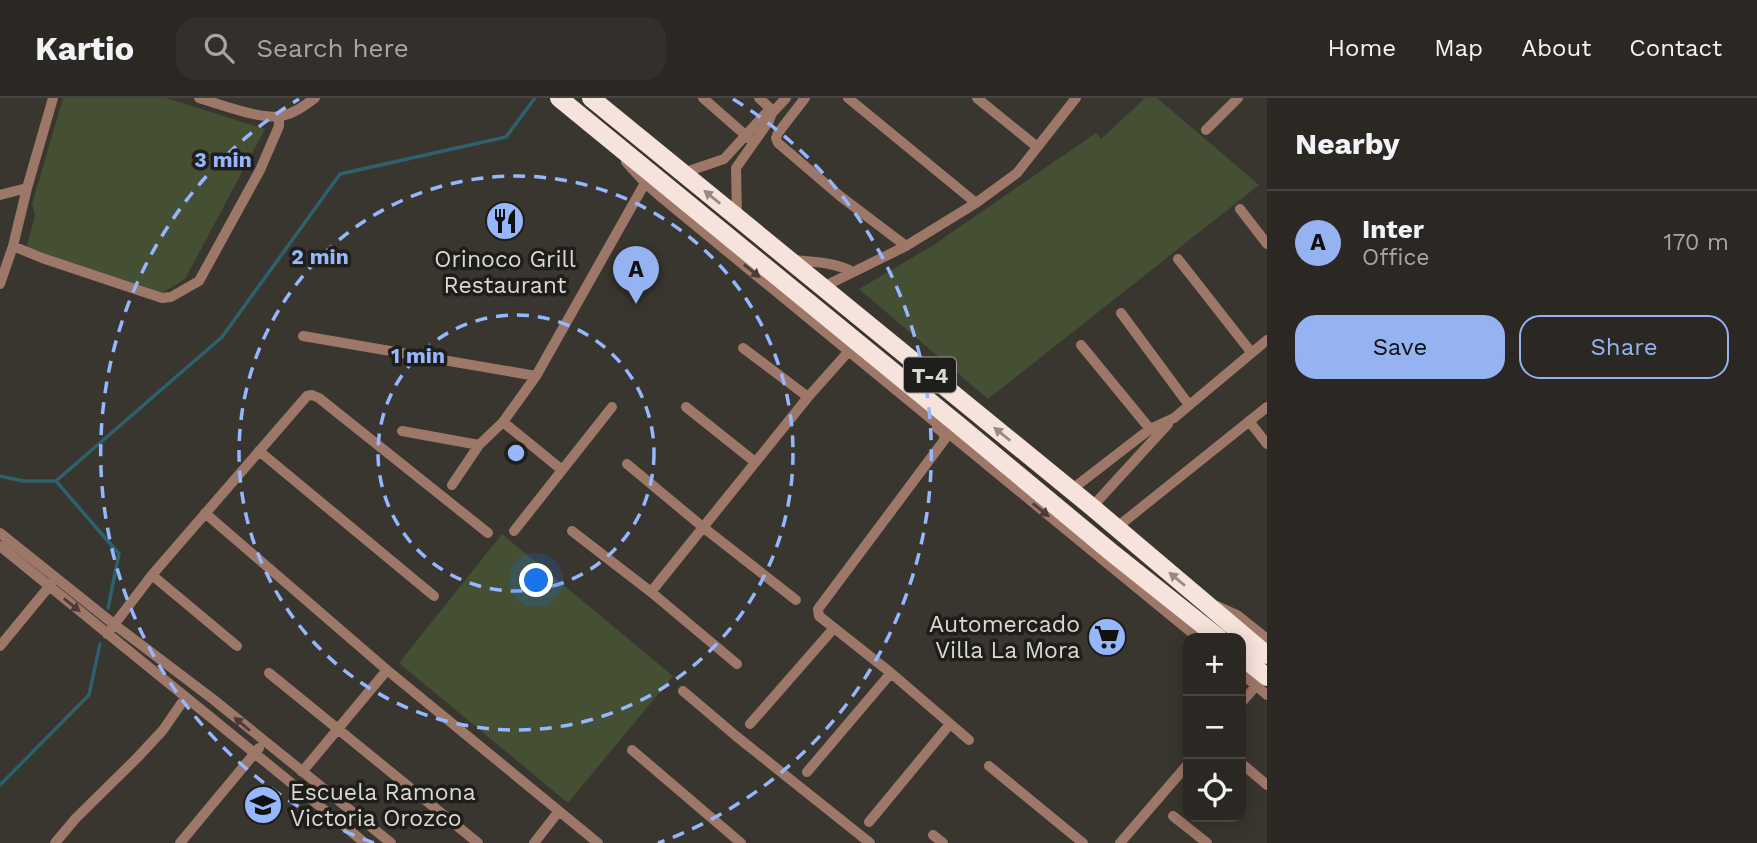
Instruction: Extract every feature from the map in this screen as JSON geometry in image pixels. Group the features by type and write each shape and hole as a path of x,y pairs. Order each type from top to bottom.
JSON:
{"highway":[{"name":"T-4","path":"559,98 1213,633"},
{"name":"T-4","path":"591,98 1092,507 1267,655"},
{"path":"829,319 846,353"},
{"path":"1246,662 1262,681"}],"street":[{"path":"0,284 53,98"},
{"path":"199,98 254,114 279,117 316,98"},
{"path":"703,98 750,139"},
{"path":"759,98 773,112"},
{"path":"683,173 724,159 769,121 773,112 786,98"},
{"path":"805,98 778,133 778,143 840,196 906,246"},
{"path":"848,98 976,203"},
{"path":"977,98 1036,146"},
{"path":"823,287 906,246 976,203 1017,173 1076,98"},
{"path":"1206,130 1238,98"},
{"path":"13,246 162,298 171,297 199,281 260,170 279,117"},
{"path":"593,127 645,183 945,436 818,609 819,616 969,740"},
{"path":"737,217 736,168 750,139"},
{"path":"724,159 736,168"},
{"path":"452,485 480,445 503,422 536,376 645,183"},
{"path":"0,195 27,188"},
{"path":"1240,209 1267,244"},
{"path":"1178,259 1251,352"},
{"path":"789,260 831,264 853,272"},
{"path":"1121,313 1189,405"},
{"path":"303,336 536,376"},
{"path":"1092,507 1174,418 1267,340"},
{"path":"1080,345 1150,429"},
{"path":"743,348 808,397"},
{"path":"651,592 846,353"},
{"path":"846,353 1192,633"},
{"path":"111,630 152,575 307,396 315,396 488,533"},
{"path":"514,531 612,407"},
{"path":"686,407 755,463"},
{"path":"1116,527 1267,407"},
{"path":"1071,490 1150,429 1174,418"},
{"path":"1249,421 1267,444"},
{"path":"503,422 562,470"},
{"path":"402,431 480,445"},
{"path":"259,452 434,596"},
{"path":"627,464 796,600"},
{"path":"1098,470 1111,485"},
{"path":"205,513 387,670 598,843"},
{"path":"572,531 737,664"},
{"path":"0,534 186,698 365,843"},
{"path":"0,546 52,582"},
{"path":"152,575 237,646"},
{"path":"0,646 52,582"},
{"path":"1201,599 1237,615 1267,639"},
{"path":"750,724 834,628"},
{"path":"111,630 214,700 391,843"},
{"path":"302,772 387,670"},
{"path":"269,673 478,843"},
{"path":"807,772 891,673"},
{"path":"1246,698 1262,681 1267,695"},
{"path":"683,691 870,843"},
{"path":"55,843 163,730 186,698"},
{"path":"869,822 950,723"},
{"path":"180,843 264,742"},
{"path":"632,750 741,843"},
{"path":"989,766 1083,843"},
{"path":"1246,767 1267,785"},
{"path":"1120,843 1183,770"},
{"path":"534,843 559,811"},
{"path":"1173,816 1207,843"},
{"path":"933,835 943,843"}],"green space":[{"path":"63,98 166,98 265,129 185,279 159,295 26,250 35,215 32,204"},
{"path":"1145,98 1157,98 1259,185 988,399 859,289 932,246 1096,133 1101,139"},
{"path":"502,534 673,676 568,803 399,663"}],"waterway":[{"path":"108,608 119,554 56,481 222,337 340,174 506,137 535,98"},
{"path":"0,476 23,481 56,481"},
{"path":"0,785 89,695 100,644"}],"place":[{"name":"Orinoco Grill Restaurant","path":"505,221"},
{"name":"Inter","path":"636,304"},
{"name":"Automercado Villa La Mora","path":"1107,637"},
{"name":"Escuela Ramona Victoria Orozco","path":"263,805"}]}
